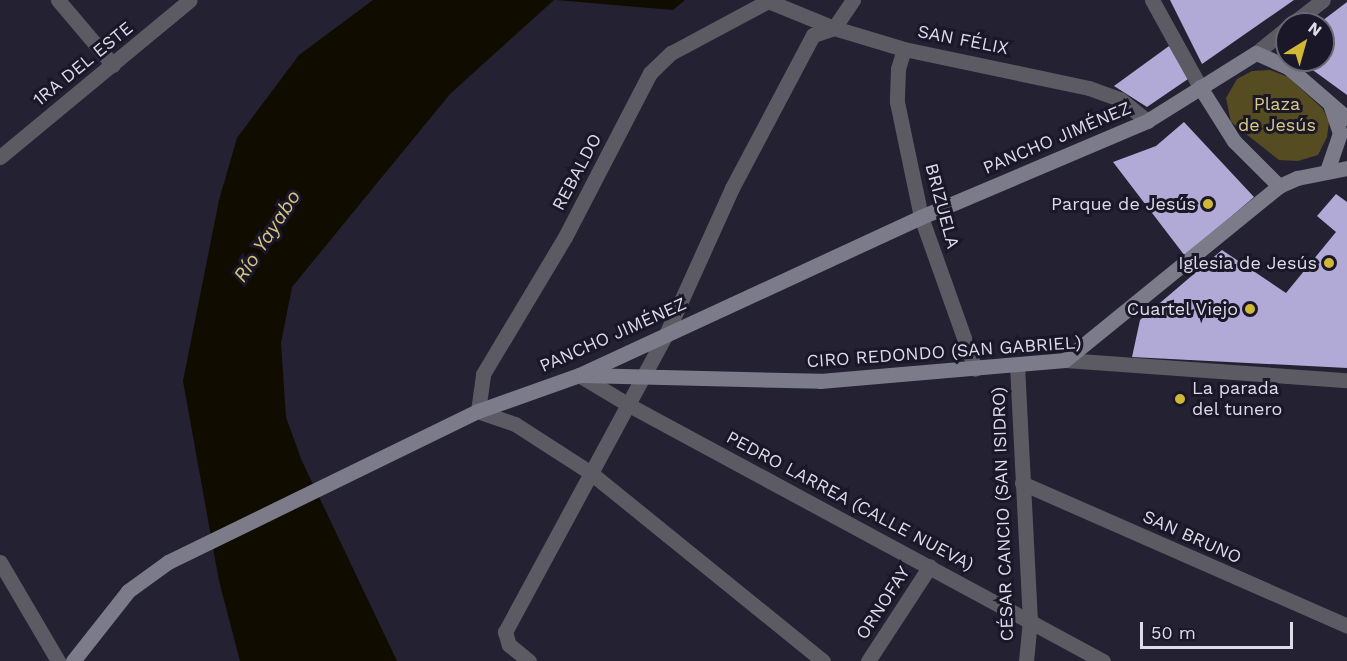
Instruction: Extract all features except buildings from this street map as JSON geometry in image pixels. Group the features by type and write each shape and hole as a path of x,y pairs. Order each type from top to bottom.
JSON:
{"main road":[{"name":"PANCHO JIMÉNEZ","path":"73,661 128,591 168,562 478,411 579,375 667,332 921,218 1147,121 1256,53"},
{"path":"1256,53 1288,68 1347,118"},
{"path":"1200,87 1234,141 1279,186"},
{"path":"1325,98 1337,117 1340,133 1327,171"},
{"path":"1065,360 1279,186 1327,171 1347,168"},
{"name":"CIRO REDONDO (SAN GABRIEL)","path":"579,375 820,381 1065,360"}],"street":[{"path":"58,0 112,66"},
{"name":"1RA DEL ESTE","path":"0,157 190,0"},
{"path":"529,661 508,645 505,632 667,332 732,188 813,35 834,28 853,0"},
{"path":"1152,0 1200,87"},
{"path":"1308,12 1323,0"},
{"name":"SAN FÉLIX","path":"768,1 834,28 904,49 1058,79 1120,99 1147,121"},
{"name":"REBALDO","path":"478,411 483,374 565,237 650,74 671,53 768,1"},
{"path":"1256,53 1275,38"},
{"name":"BRIZUELA","path":"904,49 898,69 897,102 921,218 975,369"},
{"name":"CIRO REDONDO (SAN GABRIEL)","path":"1065,360 1347,380"},
{"name":"CÉSAR CANCIO (SAN ISIDRO)","path":"1017,365 1030,620 1026,661"},
{"name":"PEDRO LARREA (CALLE NUEVA)","path":"579,375 627,404 1103,661"},
{"path":"478,411 514,424 591,472 823,661"},
{"name":"SAN BRUNO","path":"1022,483 1347,626"},
{"path":"0,562 58,661"},
{"name":"ORNOFAY","path":"868,661 930,566"}],"green space":[{"name":"Plaza de Jesús","path":"1270,70 1288,77 1323,109 1329,122 1327,137 1318,155 1298,161 1279,160 1231,122 1226,98 1237,79 1252,71"}],"water":[{"name":"Río Yayabo","path":"373,0 554,0 450,94 292,287 281,343 286,417 301,459 397,661 240,661 219,581 183,381 219,200 237,138 299,55"},
{"path":"556,0 685,0 673,10"}],"place":[{"name":"Parque de Jesús","path":"1208,204"},
{"name":"Iglesia de Jesús","path":"1329,263"},
{"name":"Cuartel Viejo","path":"1250,309"},
{"name":"La parada del tunero","path":"1180,399"}]}
